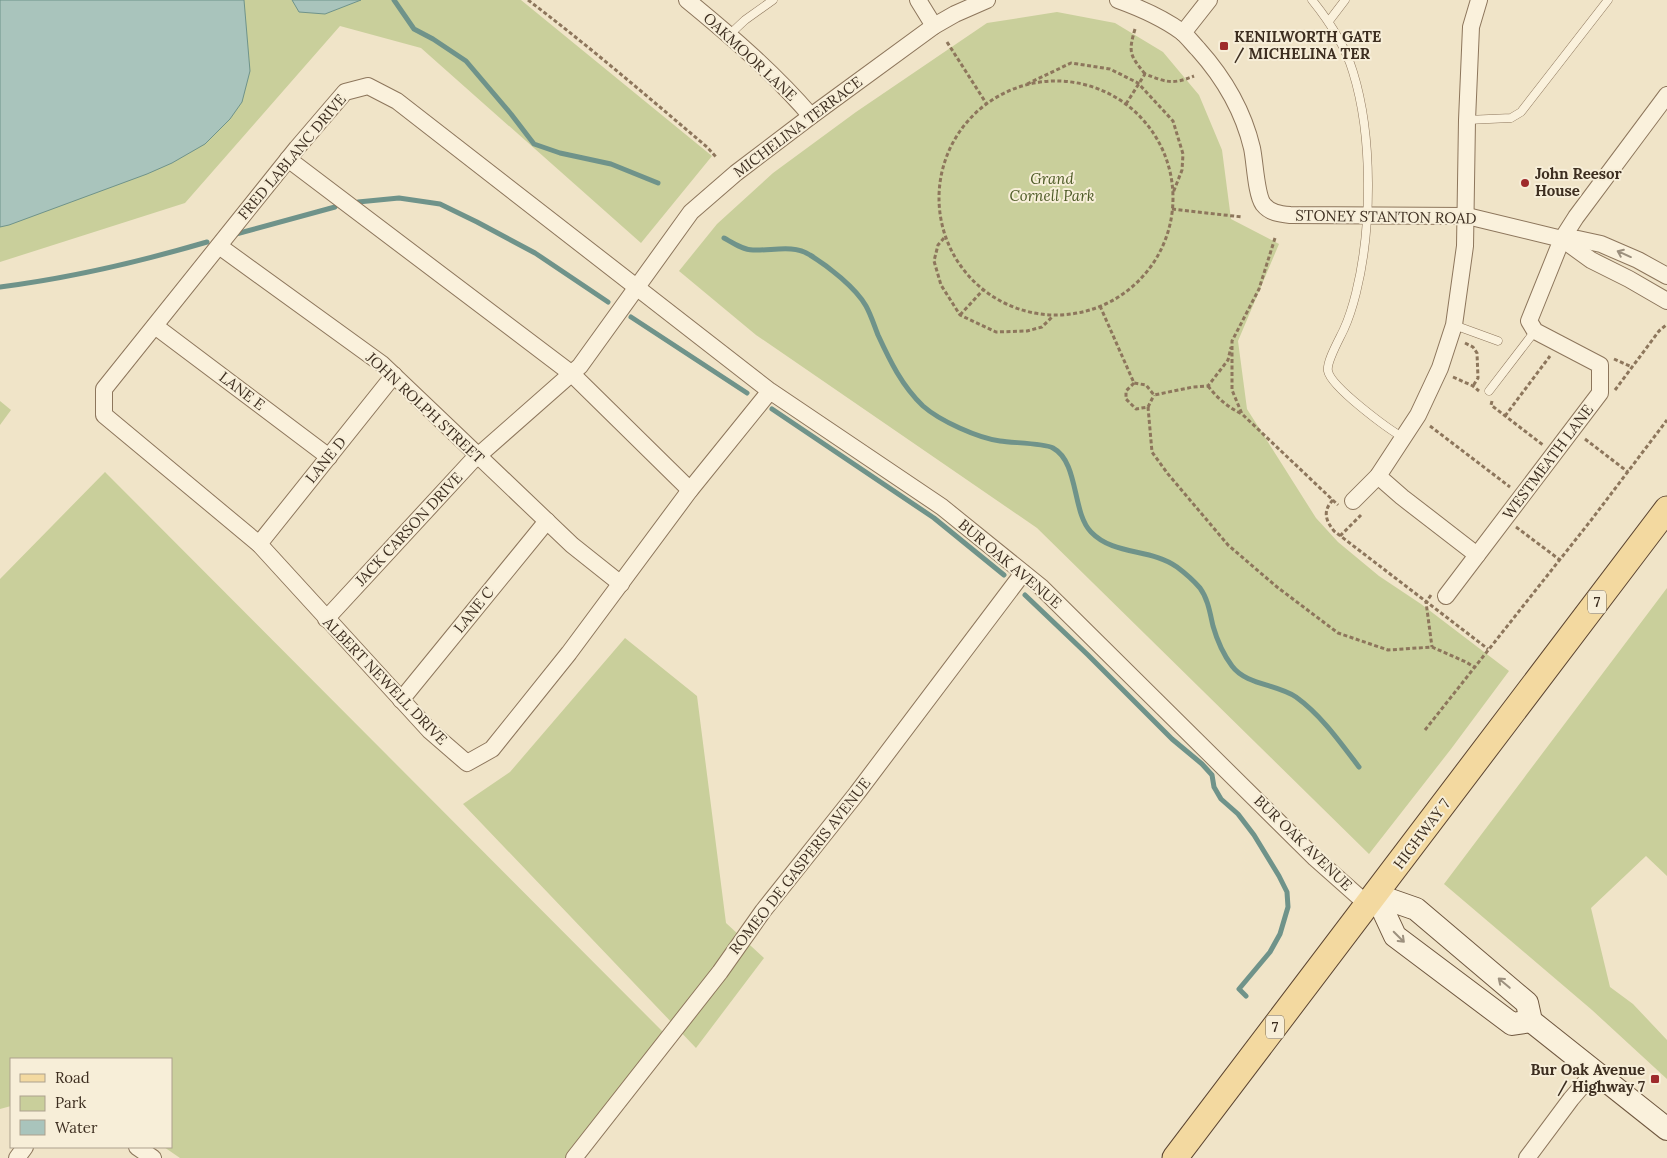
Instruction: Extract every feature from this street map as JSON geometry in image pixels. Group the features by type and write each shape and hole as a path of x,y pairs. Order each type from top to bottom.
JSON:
{"main road":[{"name":"HIGHWAY 7","path":"1175,1158 1667,509"}],"street":[{"name":"OAKMOOR LANE","path":"687,0 729,35 791,93 811,116"},
{"path":"918,0 934,26"},
{"name":"MICHELINA TERRACE","path":"637,288 691,212 736,173 934,26 955,14 987,0"},
{"path":"1118,0 1142,9 1183,33 1209,0"},
{"path":"1352,501 1378,476 1418,415 1440,368 1454,325 1462,279 1467,216 1467,120 1472,27 1479,0"},
{"name":"STONEY STANTON ROAD","path":"1183,33 1215,68 1240,109 1252,147 1262,203 1275,213 1290,215 1467,216 1562,239 1578,239 1601,244 1638,260 1667,276"},
{"name":"FRED LABLANC DRIVE","path":"104,415 104,389 288,159 345,92 368,86 397,101 637,288"},
{"path":"1535,331 1529,321 1562,239 1575,218 1667,94"},
{"path":"288,159 572,374 690,490"},
{"name":"STONEY STANTON ROAD","path":"1562,239 1591,260 1667,301"},
{"name":"JOHN ROLPH STREET","path":"219,246 382,364 572,545 621,584"},
{"name":"JACK CARSON DRIVE","path":"326,619 478,456 580,366 637,288"},
{"name":"BUR OAK AVENUE","path":"637,288 770,391 942,507 1024,573 1041,587 1315,858 1372,900 1395,936 1512,1024 1531,1021"},
{"name":"LANE E","path":"155,326 329,457"},
{"name":"WESTMEATH LANE","path":"1439,595 1478,555 1600,393 1600,365 1535,331"},
{"name":"LANE D","path":"259,544 394,376"},
{"name":"ALBERT NEWELL DRIVE","path":"104,415 259,544 430,732 467,763 492,749 621,584 690,490 770,391"},
{"path":"1378,476 1402,497 1478,555"},
{"name":"LANE C","path":"401,700 547,521"},
{"name":"ROMEO DE GASPERIS AVENUE","path":"574,1158 708,987 763,910 857,793 1024,573"},
{"name":"BUR OAK AVENUE","path":"1372,900 1416,910 1527,1003 1531,1021 1667,1129"},
{"path":"1527,1158 1571,1099 1595,1071"},
{"path":"139,1148 154,1158"}],"lane":[{"path":"729,35 745,20 772,0"},
{"path":"1312,0 1329,21 1346,54 1357,84 1363,119 1367,163 1365,243 1356,294 1345,328 1329,363 1328,371 1334,382 1376,420 1404,438"},
{"path":"1329,21 1345,0"},
{"path":"1467,120 1511,118 1521,112 1608,0"},
{"path":"1454,325 1498,341"},
{"path":"1488,394 1535,331"}],"path":[{"path":"528,0 624,76 708,147 716,157"},
{"path":"1135,29 1130,45 1132,58 1145,74 1164,81 1179,82 1194,76"},
{"path":"947,42 986,103"},
{"path":"1024,85 1059,81 1094,87 1126,104 1145,122 1160,143 1169,168 1173,194 1172,209 1165,240 1150,268 1128,290 1100,306 1077,313 1054,315 1016,308 983,290 960,266 945,237 938,201 943,163 960,130 986,103 1004,93 1071,63 1110,69 1138,83 1173,121 1182,154 1182,170 1173,194"},
{"path":"1126,104 1145,74"},
{"path":"1172,209 1242,216"},
{"path":"945,237 938,245 934,261 941,285 960,315 996,332 1027,331 1042,327 1054,315"},
{"path":"1154,394 1208,386 1228,360 1232,341 1259,288 1275,238"},
{"path":"960,315 983,290"},
{"path":"1100,306 1134,383"},
{"path":"1614,391 1666,325"},
{"path":"1232,341 1232,390 1242,414"},
{"path":"1465,343 1473,347 1477,353 1478,378 1474,386"},
{"path":"1505,416 1553,352"},
{"path":"1611,358 1632,367"},
{"path":"1453,378 1474,386 1480,392"},
{"path":"1134,383 1146,385 1154,394"},
{"path":"1134,383 1126,391 1126,399 1136,408 1148,407"},
{"path":"1208,386 1214,394 1242,414 1333,500 1325,512 1326,520 1334,531 1488,649"},
{"path":"1154,394 1148,407 1152,452 1168,474 1228,545 1277,587 1338,633 1388,650 1432,647 1466,662 1474,668"},
{"path":"1488,394 1493,402 1490,405 1548,448"},
{"path":"1425,730 1560,560 1667,420"},
{"path":"1430,426 1515,491"},
{"path":"1580,435 1628,472"},
{"path":"1512,524 1560,560"},
{"path":"1426,602 1439,595"},
{"path":"1426,602 1432,647"}],"green space":[{"path":"0,0 521,0 712,156 641,243 421,48 340,26 185,203 0,262"},
{"name":"Grand Cornell Park","path":"1057,12 1115,23 1163,52 1199,95 1222,150 1231,219 1279,244 1238,341 1247,409 1316,518 1338,542 1379,576 1421,604 1509,671 1369,854 1037,528 756,335 679,271 717,224 773,173 856,112 987,23"},
{"path":"0,401 11,410 0,425"},
{"path":"105,472 673,1042 583,1158 180,1158 165,1148 172,1148 172,1058 10,1058 10,1106 0,1109 0,579"},
{"path":"1667,588 1667,876 1646,856 1591,908 1610,987 1633,1004 1667,1040 1667,1079 1592,1010 1444,884"},
{"path":"625,638 697,696 726,923 764,958 696,1048 463,804 510,772"}],"water":[{"path":"0,0 244,0 250,71 242,102 230,119 205,144 172,163 147,174 0,227"},
{"path":"292,0 361,0 325,14 299,12"}],"waterway":[{"path":"394,0 414,29 466,61 534,144 560,153 611,164 658,183"},
{"path":"358,202 399,198 440,204 535,253 608,302"},
{"path":"236,234 335,207"},
{"path":"724,238 749,250 797,250 810,255 833,271 856,292 866,306 897,373 916,398 930,412 960,428 991,439 1053,448 1067,464 1081,513 1085,524 1091,532 1100,540 1110,545 1167,561 1186,574 1200,588 1205,597 1218,642 1232,666 1245,677 1280,689 1305,704 1330,729 1359,767"},
{"path":"0,287 104,269 207,242"},
{"path":"631,317 747,393"},
{"path":"772,409 934,518 1004,575"},
{"path":"1025,595 1172,739 1212,775 1214,787 1221,799 1238,814 1254,835 1279,876 1287,892 1288,907 1280,934 1270,952 1239,989 1246,996"}],"place":[{"name":"KENILWORTH GATE / MICHELINA TER","path":"1224,46"},
{"name":"John Reesor House","path":"1525,183"},
{"name":"Bur Oak Avenue / Highway 7","path":"1655,1079"}]}
